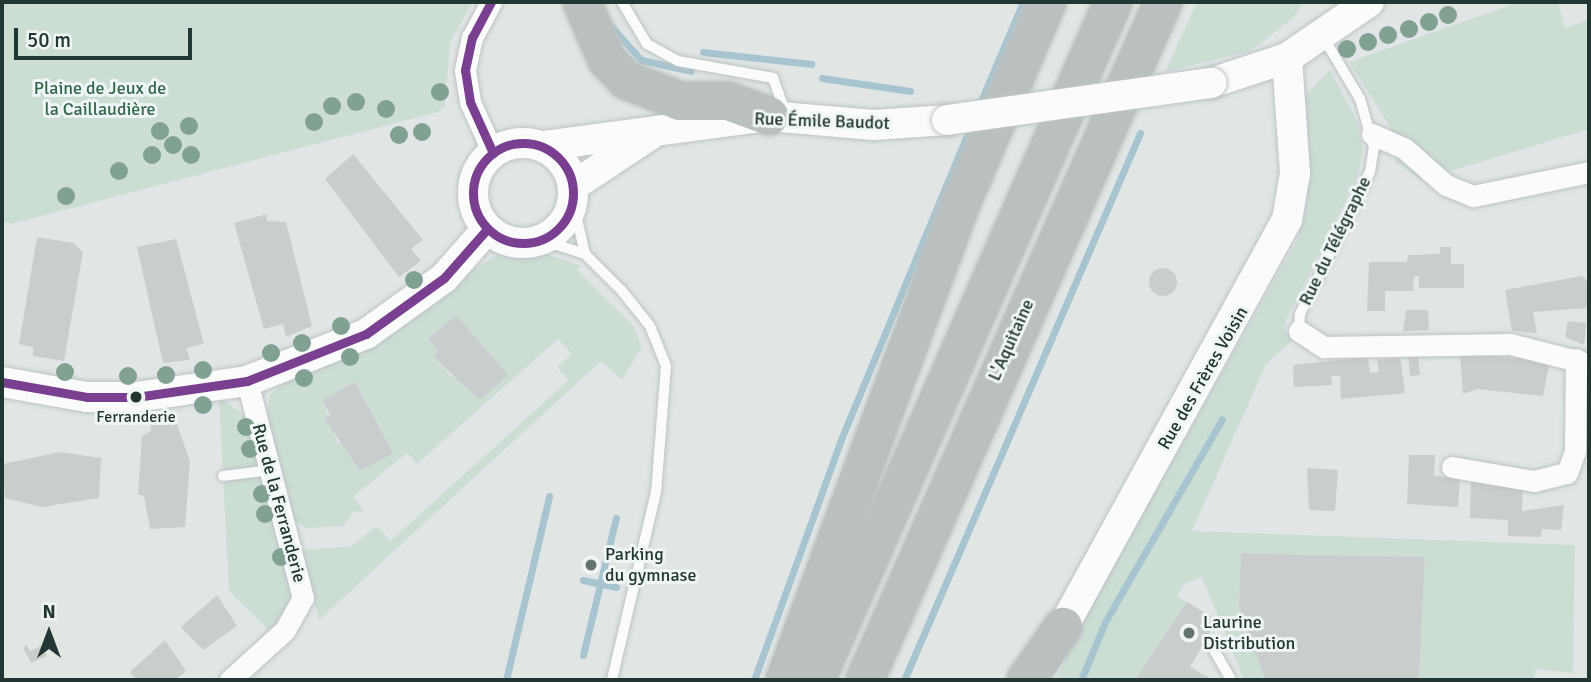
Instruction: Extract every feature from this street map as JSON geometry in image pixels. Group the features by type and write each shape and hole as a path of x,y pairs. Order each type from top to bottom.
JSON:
{"highway":[{"path":"582,2 607,61 626,80 680,101 728,101 778,116"},
{"path":"785,680 961,204 1047,2"},
{"path":"816,680 1114,2"},
{"name":"L'Aquitaine","path":"865,680 1163,2"},
{"path":"1026,680 1063,627"}],"street":[{"path":"491,2 472,37 465,70 470,102 493,153"},
{"path":"1287,58 1369,2"},
{"name":"Rue Émile Baudot","path":"542,146 778,116 874,125 947,120 1211,83 1287,58"},
{"name":"Rue des Frères Voisin","path":"1044,680 1063,627 1287,220 1295,173 1287,58"},
{"name":"Rue Émile Baudot","path":"573,194 657,132"},
{"path":"1372,134 1404,148 1446,185 1473,196 1589,172"},
{"path":"526,142 542,146 558,155 573,194 567,219 542,240 513,242 487,229 478,214 474,181 493,153 526,142"},
{"path":"2,382 87,397 136,397 247,381 366,334 444,278 487,229"},
{"name":"Rue du Télégraphe","path":"1299,331 1324,347 1510,344 1583,362"},
{"path":"1452,467 1534,481 1567,473 1575,451 1583,362"},
{"name":"Rue de la Ferranderie","path":"230,680 285,630 303,598 247,381"}],"lane":[{"path":"622,2 647,44 678,61 773,78 778,116"},
{"name":"Rue du Télégraphe","path":"1299,331 1308,295 1370,172 1372,134 1360,99 1321,34"},
{"path":"573,194 585,254"},
{"path":"542,240 585,254 650,326 666,366 656,492 611,680"},
{"path":"223,476 271,470"},
{"path":"1214,650 1231,680"}],"green space":[{"name":"Plaine de Jeux de la Caillaudière","path":"2,2 473,2 450,42 445,106 438,112 11,224 2,220"},
{"path":"1197,2 1303,2 1294,17 1251,51 1165,72"},
{"path":"1519,2 1558,2 1565,28 1589,20 1589,129 1421,180 1396,162 1391,128 1349,62"},
{"path":"1330,70 1357,121 1363,149 1358,175 1285,322 1285,331 1295,338 1266,364 1192,531 1575,545 1573,673 1535,669 1534,680 1419,680 1425,557 1242,553 1239,608 1265,679 1243,678 1202,577 1184,584 1177,596 1187,602 1135,680 1056,680 1090,607 1296,242 1307,203 1306,95"},
{"path":"499,254 549,255 581,266 577,270 633,325 642,347 622,380 601,361 319,620 299,550 352,546 377,526 390,541 569,380 557,367 572,354 558,339 417,464 407,453 353,497 365,512 355,511 343,526 307,528 294,522 267,417 270,395 288,378","holes":["456,315 459,375 454,379 433,357 438,352 428,339","355,382 345,441 338,444 322,400"]},
{"path":"219,397 248,418 293,597 270,631 229,591"}],"building":[{"path":"353,154 423,240 411,249 421,261 399,277 325,179"},
{"path":"267,214 267,221 286,222 312,326 286,337 283,324 264,329 234,223"},
{"path":"37,237 73,243 83,252 64,361 33,356 33,347 19,344"},
{"path":"176,239 204,344 186,348 190,360 163,363 137,247"},
{"path":"1440,247 1451,247 1451,264 1464,264 1464,288 1419,288 1419,276 1414,276 1413,291 1385,291 1385,311 1367,311 1369,262 1407,262 1408,255 1440,254"},
{"path":"1163,268 1173,272 1177,282 1173,292 1163,296 1153,292 1149,282 1153,272"},
{"path":"1582,276 1589,283 1589,308 1533,312 1537,333 1512,331 1505,290"},
{"path":"1406,310 1428,310 1429,330 1403,331"},
{"path":"456,315 508,375 480,400 433,357 438,352 428,339"},
{"path":"1568,321 1586,323 1584,345 1565,337"},
{"path":"1498,350 1498,357 1550,359 1543,396 1477,389 1463,394 1460,352"},
{"path":"1408,355 1418,355 1420,375 1410,376"},
{"path":"1368,357 1370,373 1379,372 1377,360 1400,357 1405,393 1341,399 1340,376 1331,376 1332,385 1294,387 1293,365"},
{"path":"355,382 393,453 360,471 324,418 330,415 322,400"},
{"path":"174,417 190,461 185,527 150,529 144,496 138,494 142,436 151,431 151,419"},
{"path":"60,452 101,458 99,498 42,507 5,498 3,464"},
{"path":"1409,455 1435,455 1434,476 1460,478 1458,507 1407,504"},
{"path":"1307,468 1338,470 1335,511 1309,510"},
{"path":"1471,482 1523,485 1522,511 1564,505 1561,530 1542,529 1541,537 1508,536 1508,520 1470,518"},
{"path":"1241,553 1425,557 1419,680 1265,679 1239,608"},
{"path":"217,595 237,626 203,650 181,627"},
{"name":"Laurine Distribution","path":"1187,602 1217,620 1190,667 1213,680 1135,680"},
{"path":"165,640 186,671 175,680 137,680 130,672"},
{"path":"27,645 30,651 43,645 47,656 31,663 23,648"}],"waterway":[{"path":"978,108 1023,2"},
{"path":"611,26 641,60 691,71"},
{"path":"703,52 811,64"},
{"path":"822,78 910,91"},
{"path":"754,680 842,437 971,125"},
{"path":"904,680 1140,133"},
{"path":"1081,680 1105,622 1222,419"},
{"path":"506,680 549,496"},
{"path":"583,655 616,518"},
{"path":"583,580 616,587"}],"transit line":[{"path":"491,2 472,37 465,70 470,102 493,153"},
{"path":"523,143 551,151 565,165 573,193 565,221 551,235 523,243 495,235 481,221 473,193 481,165 495,151 523,143"},
{"path":"2,382 87,397 136,397 247,381 366,334 444,278 487,229"}],"place":[{"name":"Ferranderie","path":"136,397"},
{"name":"Parking du gymnase","path":"591,565"},
{"name":"Laurine Distribution","path":"1189,633"}]}
